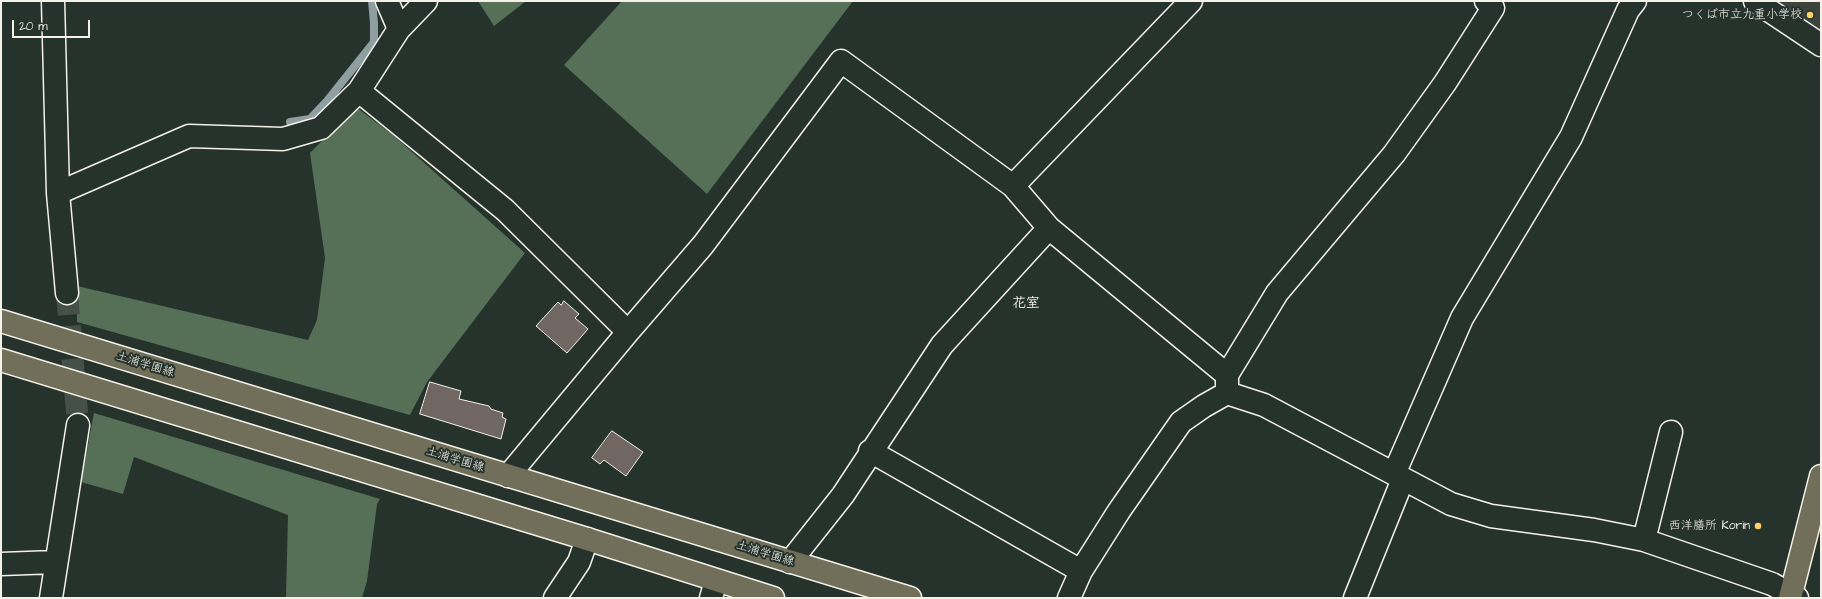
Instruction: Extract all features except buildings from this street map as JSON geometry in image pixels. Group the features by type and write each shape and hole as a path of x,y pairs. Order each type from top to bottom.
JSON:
{"main road":[{"name":"土浦学園線","path":"1,321 910,598"},
{"path":"1,360 587,539 713,589 773,598"},
{"path":"1792,597 1821,476"}],"street":[{"path":"53,1 58,193 67,293"},
{"path":"387,1 399,29"},
{"path":"58,193 189,136 283,139 321,128 359,91 399,29 426,1"},
{"path":"1013,186 1191,1"},
{"path":"1069,598 1081,571 1119,511 1181,422 1204,406 1227,384 1277,293 1394,154 1445,83 1493,8 1486,1"},
{"path":"1355,598 1399,476 1462,318 1571,136 1628,10 1635,1"},
{"path":"1755,1 1821,45"},
{"path":"508,476 703,245 841,61 1013,186 1049,228 1227,384 1264,405 1451,504 1491,516 1594,530 1644,540 1772,584 1792,597"},
{"path":"359,91 505,210 628,332"},
{"path":"790,562 843,495 870,451 942,346 1049,228"},
{"path":"51,598 55,562 78,426"},
{"path":"1644,540 1671,432"},
{"path":"870,451 1081,571"},
{"path":"555,598 579,562 587,539"},
{"path":"1,564 55,562"}],"shaded area":[{"name":"つくば市立九重小学校","path":"1777,1 1821,1 1821,30"}],"green space":[{"path":"478,1 526,1 494,26"},
{"path":"622,1 853,1 707,194 564,65"},
{"path":"356,107 393,135 525,253 427,382 410,415 77,322 77,286 308,340 317,320 325,258 310,153"},
{"path":"94,413 380,499 377,504 367,581 362,598 286,598 288,515 134,457 123,494 81,482"}],"waterway":[{"path":"290,122 310,119 327,101 374,42 372,1"}],"tunnel":[{"path":"67,293 78,425"}],"place":[{"name":"つくば市立九重小学校","path":"1810,15"},
{"name":"西洋膳所 Korin","path":"1758,526"}],"district":[{"name":"花室","path":"1026,304"}]}
